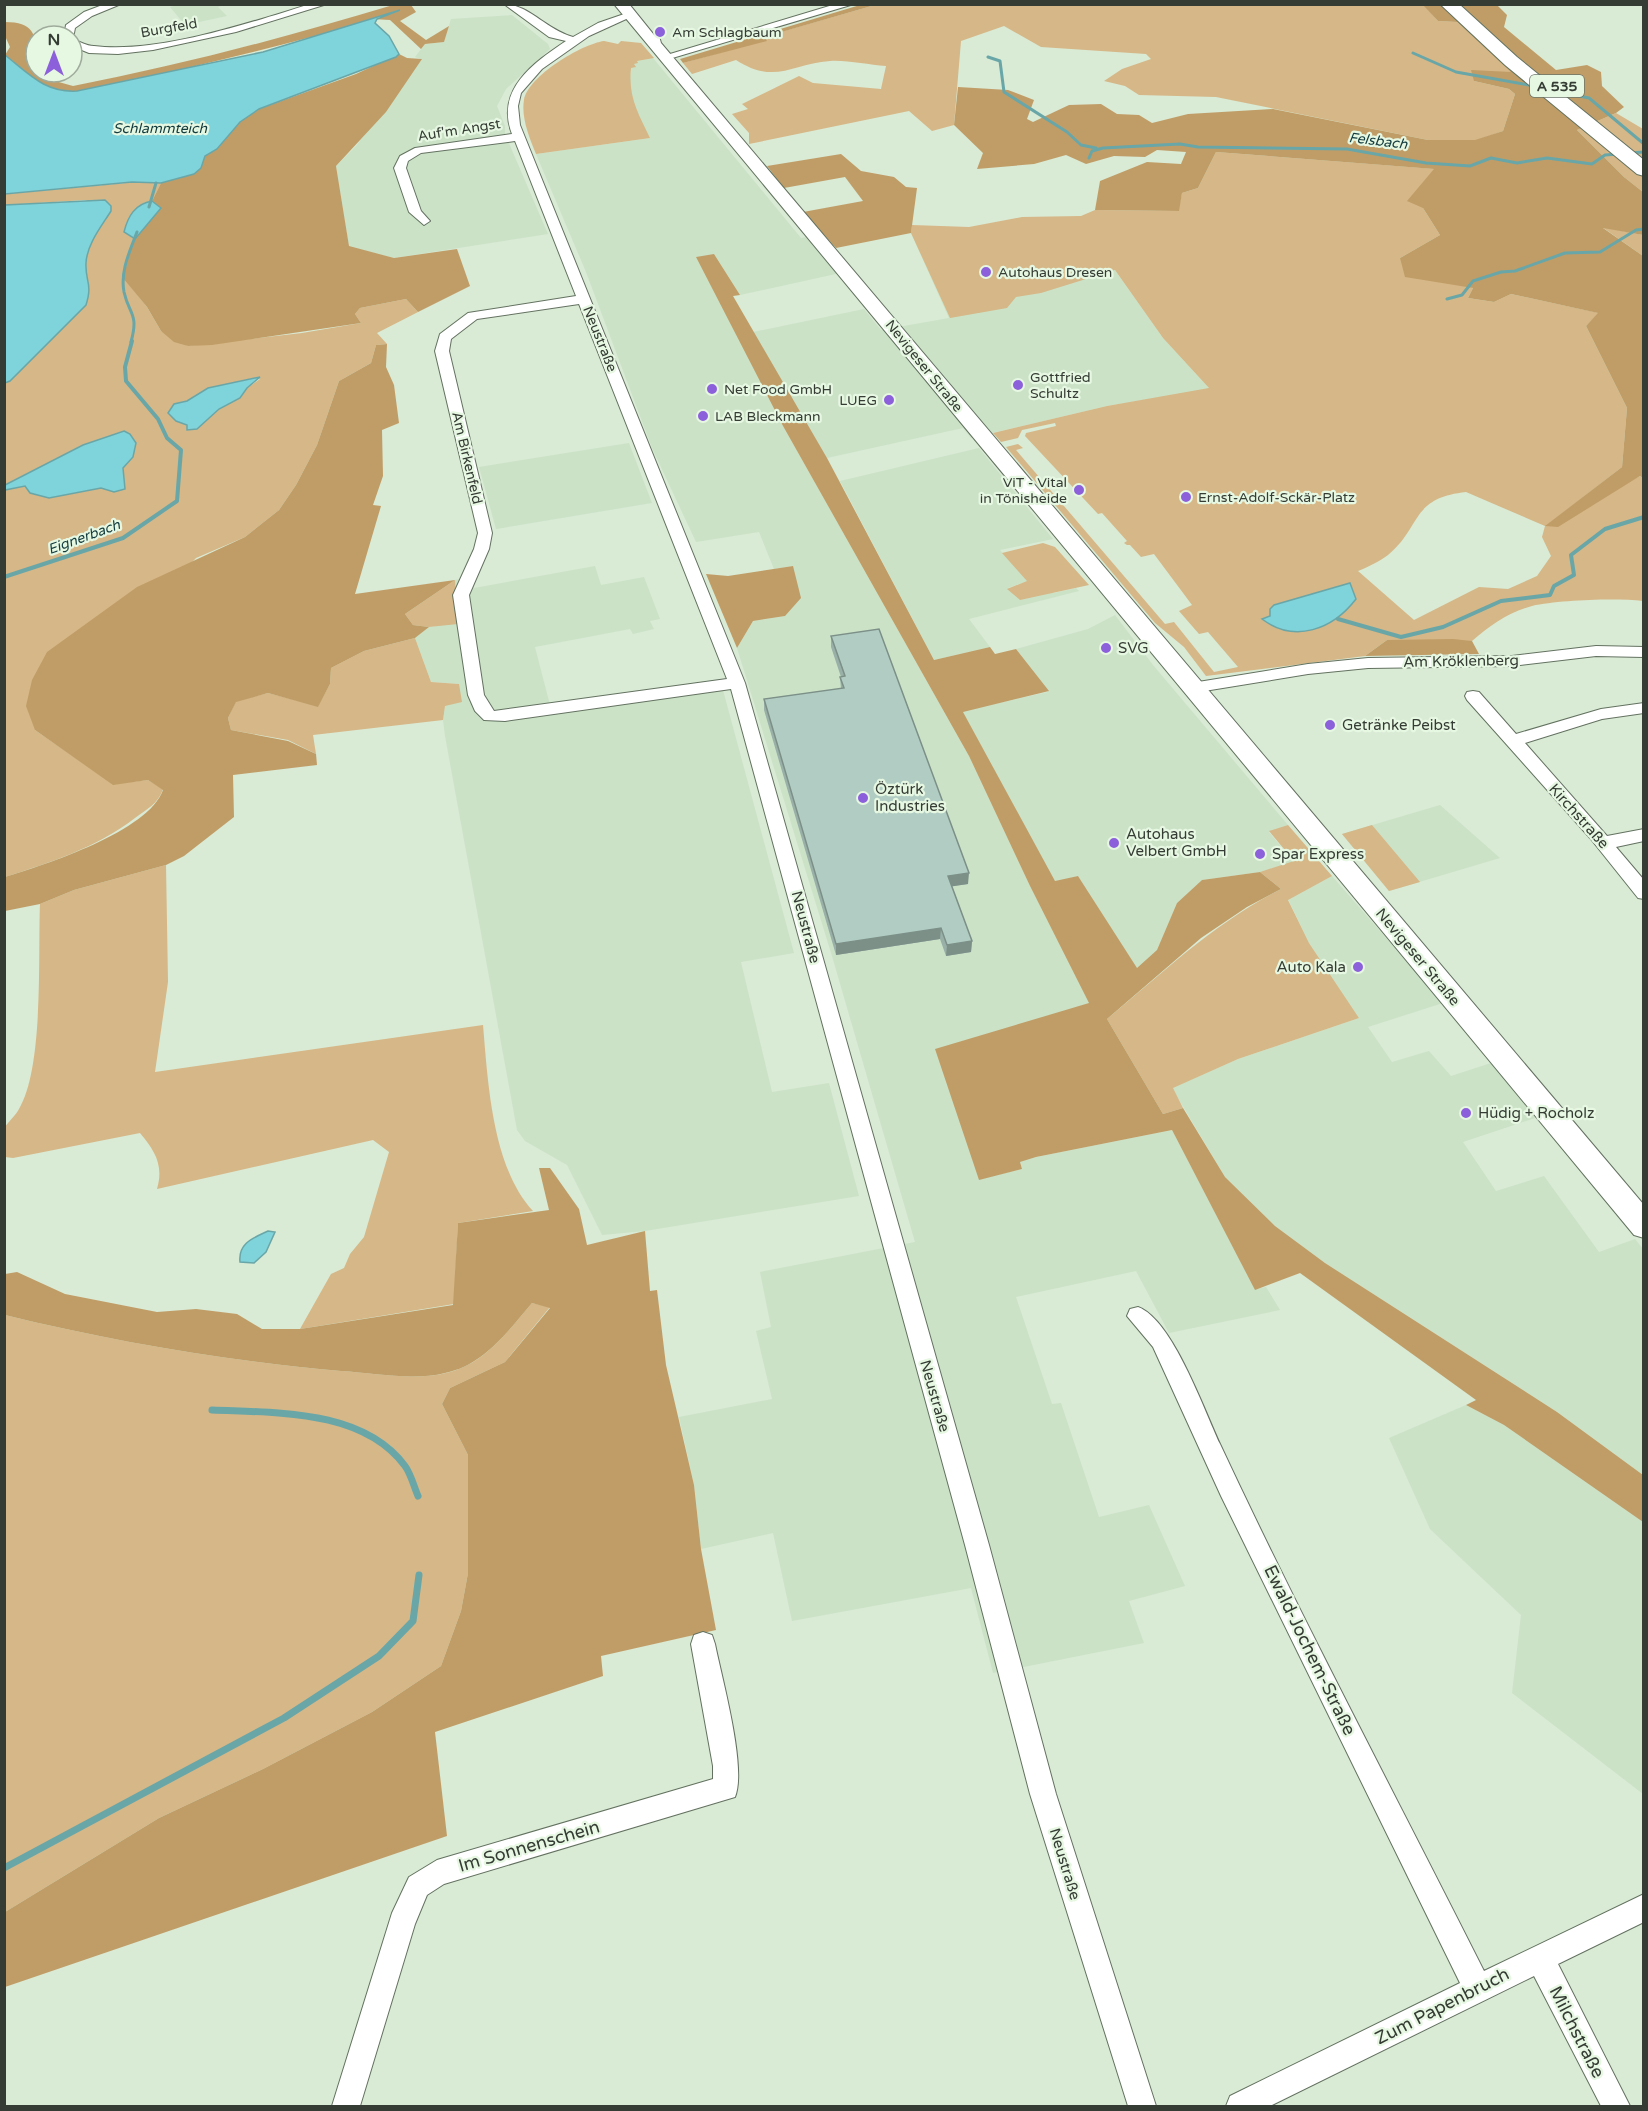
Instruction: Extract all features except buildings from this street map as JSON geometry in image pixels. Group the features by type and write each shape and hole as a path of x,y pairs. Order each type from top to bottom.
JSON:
{"highway":[{"name":"A 535","path":"1461,9 1644,156"},
{"name":"A 535","path":"1461,9 1511,61 1644,170"}],"main road":[{"name":"Nevigeser Straße","path":"628,13 1644,1226"}],"street":[{"path":"74,24 83,17 116,4"},
{"name":"Burgfeld","path":"84,48 89,50 133,49 210,35 322,4"},
{"path":"509,4 553,35 555,40 572,44"},
{"path":"656,46 849,4"},
{"name":"Neustraße","path":"628,13 572,44 529,75 517,90 512,111 518,136 737,683 977,1545 1043,1794 1142,2106"},
{"name":"Auf'm Angst","path":"424,221 415,212 400,168 401,160 407,154 419,150 518,136"},
{"name":"Am Birkenfeld","path":"584,299 473,316 445,337 442,351 485,533 483,549 462,586 461,595 476,695 481,706 490,716 554,710 737,683"},
{"name":"Am Kröklenberg","path":"1192,688 1277,673 1368,663 1512,661 1596,651 1644,652"},
{"name":"Kirchstraße","path":"1473,696 1603,843 1644,893"},
{"path":"1513,741 1601,714 1644,708"},
{"path":"1603,843 1644,835"},
{"name":"Ewald-Jochem-Straße","path":"1138,1316 1161,1340 1229,1488 1478,1989"},
{"name":"Im Sonnenschein","path":"346,2106 402,1923 418,1886 437,1873 726,1788 726,1766 704,1644"},
{"name":"Zum Papenbruch","path":"1240,2106 1644,1907"},
{"name":"Milchstraße","path":"1539,1957 1616,2106"}],"shaded area":[{"path":"180,4 224,5 218,7 227,16 185,25 170,7"},
{"path":"1423,4 1438,21 1457,22 1512,72 1474,81 1509,89 1515,94 1503,131 1475,141 1428,140 1216,97 1139,95 1125,86 1104,81 1122,69 1151,59 1146,54 1041,47 1004,26 961,41 954,125 932,131 909,111 749,144 749,133 732,114 748,109 742,104 799,76 813,83 881,89 886,66 830,61 773,72 762,71 736,60 692,74 683,63 766,40 763,37 875,5"},
{"path":"393,5 411,5 416,12 400,21 426,40 449,26 444,42 425,44 421,49 390,20 372,19 121,85 71,92 53,89 43,84 73,86 84,84 234,50"},
{"path":"860,5 875,5 764,37 767,41 683,63 680,59"},
{"path":"1423,5 1497,5 1507,15 1504,27 1556,70 1587,65 1601,72 1602,86 1624,107 1616,113 1577,130 1624,177 1643,192 1643,235 1603,228 1643,256 1643,478 1640,476 1558,527 1545,526 1622,467 1627,408 1586,326 1598,313 1511,294 1494,302 1468,298 1473,288 1405,277 1400,258 1440,235 1423,208 1407,201 1434,169 1216,152 1198,188 1182,193 1179,211 1095,210 1100,181 1147,162 1181,164 1186,152 1157,150 1145,157 1114,156 1086,164 1066,155 1034,164 977,169 983,153 954,125 958,87 1008,90 1034,100 1027,119 1033,122 1069,105 1101,104 1117,114 1139,115 1152,123 1188,114 1273,109 1428,140 1475,140 1503,131 1515,94 1509,89 1474,81 1471,70 1511,72 1457,22 1438,21"},
{"path":"512,15 548,44 550,49 506,89 497,106 505,126 505,134 548,234 394,258 349,247 336,166 356,146 421,59 415,57 425,44 444,42 451,19"},
{"path":"5,22 24,26 24,70 5,55 10,47 5,36"},
{"path":"604,41 618,44 621,41 641,43 654,58 637,61 638,63 634,64 636,67 631,68 630,78 635,104 650,138 536,154 528,134 524,113 524,100 528,91 535,81 557,63 583,48"},
{"path":"399,54 407,58 422,59 386,112 336,166 349,246 394,258 457,249 470,286 418,312 406,299 360,308 355,314 361,323 212,345 188,346 174,342 161,331 147,307 123,278 134,239 161,208 152,201 161,183 217,149 240,122 259,109 356,74"},
{"path":"653,58 801,238 823,234 854,270 740,295 714,254 783,426 969,756 1030,886 1090,1003 979,1179 1022,1169 1020,1162 1036,1157 1172,1130 1255,1289 1266,1287 1280,1310 1169,1333 1136,1271 1016,1297 1052,1404 1061,1403 1099,1517 1149,1505 1185,1586 1129,1601 1144,1643 993,1673 971,1588 792,1621 773,1533 701,1549 694,1485 679,1417 772,1399 756,1331 771,1327 760,1272 915,1242 832,956 737,648 753,621 785,616 793,566 774,569 759,532 696,542 652,448 586,272 536,154 650,138 634,108 629,85 631,68 636,61"},
{"path":"1616,113 1643,129 1643,192 1624,177 1577,130"},
{"path":"1216,152 1435,169 1423,208 1440,235 1400,258 1473,288 1468,298 1494,302 1511,294 1599,313 1586,326 1627,408 1622,467 1546,526 1640,476 1643,478 1643,601 1587,600 1543,604 1507,616 1472,641 1387,640 1365,656 1206,676 1184,647 1155,623 1006,447 1018,444 1023,448 1016,450 1165,624 1174,622 1214,672 1238,667 1208,632 1199,634 1179,611 1192,605 1154,554 1141,557 1130,545 1124,543 1127,541 1102,513 1098,514 1025,436 1026,433 1056,426 1055,423 1022,430 1018,438 1001,442 993,433 1107,406 1209,388 1163,338 1115,270 1041,293 1016,297 1007,308 950,318 911,233 912,225 969,227 1022,217 1081,216 1095,210 1178,211 1182,193 1198,188","holes":["1466,492 1545,526 1542,537 1551,556 1537,576 1508,589 1479,587 1414,620 1358,571 1388,555 1407,534 1426,507 1435,500 1448,495"]},
{"path":"841,154 861,171 894,177 906,187 917,188 911,233 836,248 803,212 863,201 845,177 784,188 767,166"},
{"path":"148,181 161,183 152,201 144,203 124,232 134,239 124,278 147,307 161,331 188,346 302,333 361,323 355,314 360,308 406,299 418,312 377,333 387,344 376,345 371,363 339,381 317,445 296,485 279,510 245,537 196,558 35,730 113,784 148,780 163,789 158,799 148,809 105,838 56,860 5,877 5,490 25,486 49,498 101,488 114,492 125,489 123,468 133,457 83,445 5,485 5,383 10,381 86,305 89,292 87,256 95,236 111,211 85,200 5,205 5,194","holes":["254,378 260,379 247,388 240,398 219,409 197,429 176,421 174,404 187,401 208,388"]},
{"path":"1602,227 1643,235 1643,256"},
{"path":"911,233 1115,270 1163,338 1210,389 1107,406 971,438 963,428 827,458 753,332 864,309 881,330 949,318"},
{"path":"714,254 740,295 733,296 827,458 934,660 990,647 995,654 1016,649 1049,691 963,712 1055,881 1078,876 1137,968 1157,950 1177,903 1202,880 1260,872 1281,889 1247,907 1201,938 1107,1019 1163,1114 1183,1108 1225,1177 1275,1226 1325,1263 1557,1412 1643,1475 1643,1522 1504,1425 1466,1405 1476,1400 1300,1273 1255,1290 1172,1130 1036,1157 1020,1162 1022,1169 979,1180 935,1049 1089,1003 1030,886 969,756 783,426 696,257"},
{"path":"387,344 386,367 394,385 399,423 382,430 383,476 373,505 381,506 355,594 455,580 405,614 413,625 429,627 415,638 364,651 331,668 330,684 318,707 268,693 236,702 228,718 231,730 288,741 316,754 317,765 233,775 234,817 184,856 166,865 74,890 40,904 5,911 5,877 69,855 117,832 138,819 154,805 163,790 148,780 113,785 35,730 26,706 32,680 47,652 137,587 245,537 279,510 296,485 317,445 339,381 371,363 376,345"},
{"path":"629,443 652,503 496,529 479,467"},
{"path":"979,448 1053,539 1000,550 1028,581 1008,588 1054,593 1076,588 1079,591 969,619 990,647 934,660 840,481"},
{"path":"1043,543 1055,547 1089,585 1020,600 1007,589 1027,581 1002,553"},
{"path":"595,566 601,585 644,577 660,619 650,621 654,629 633,634 630,629 535,647 550,705 720,679 794,953 741,962 772,1092 829,1083 859,1196 645,1231 602,1235 567,1165 525,1141 517,1130 445,736 443,720 445,706 459,684 431,682 415,638 429,627 458,623 455,580 470,577 474,588"},
{"path":"793,566 801,598 785,616 753,621 737,648 706,574 728,576"},
{"path":"455,580 458,624 429,627 413,625 405,614"},
{"path":"1115,615 1153,665 1288,825 1269,832 1294,862 1260,872 1202,880 1177,903 1157,951 1137,969 1078,876 1055,882 962,711 1048,692 1016,649 1088,629"},
{"path":"415,638 431,682 459,684 462,702 445,706 443,720 313,735 316,754 288,740 231,730 228,718 236,701 268,693 318,706 330,684 331,668 364,651"},
{"path":"1387,640 1472,641 1479,654 1365,656"},
{"path":"1440,805 1500,858 1389,891 1342,834"},
{"path":"1288,825 1332,876 1288,900 1309,943 1359,1018 1238,1059 1173,1088 1183,1108 1163,1114 1107,1019 1211,933 1233,917 1281,889 1260,872 1294,861 1269,831"},
{"path":"1372,825 1420,882 1389,891 1342,834"},
{"path":"166,865 168,982 155,1072 483,1025 490,1097 500,1148 519,1193 533,1211 458,1223 454,1304 300,1329 331,1274 344,1268 350,1254 364,1237 389,1152 373,1140 157,1189 159,1165 150,1146 140,1133 13,1158 5,1157 5,1127 19,1109 33,1066 38,1010 40,904 74,890"},
{"path":"1332,876 1443,1003 1368,1027 1392,1062 1429,1051 1451,1076 1491,1063 1535,1118 1463,1142 1496,1191 1544,1176 1599,1252 1635,1239 1643,1249 1643,1475 1557,1412 1325,1263 1275,1226 1225,1177 1172,1088 1238,1059 1359,1018 1309,943 1288,899"},
{"path":"539,1168 550,1168 579,1209 587,1245 645,1231 650,1291 657,1290 666,1365 694,1485 701,1549 716,1630 601,1656 603,1676 435,1732 447,1836 5,1987 5,1912 159,1818 263,1769 372,1712 441,1666 461,1611 468,1573 468,1455 442,1404 450,1388 505,1362 550,1308 532,1303 514,1325 483,1355 459,1369 433,1375 393,1376 214,1356 88,1334 5,1315 5,1274 17,1272 65,1294 157,1312 196,1309 237,1314 262,1329 300,1329 453,1305 458,1223 549,1210"},
{"path":"532,1303 550,1307 505,1362 450,1388 442,1404 468,1455 468,1573 461,1611 441,1666 372,1712 263,1769 159,1818 5,1912 5,1315 88,1334 214,1356 298,1367 394,1376 420,1376 446,1373 472,1363 494,1346"},
{"path":"1466,1405 1504,1425 1643,1522 1643,1794 1512,1693 1521,1615 1430,1529 1389,1438"}],"water":[{"name":"Schlammteich","path":"400,10 377,19 375,23 389,36 399,54 396,57 259,109 240,122 217,149 205,156 201,168 194,174 161,183 132,182 5,194 5,55 24,70 24,84 44,84 56,89 77,91 263,52"},
{"path":"105,200 111,206 111,211 95,236 87,256 89,292 86,305 10,381 5,383 5,205"},
{"path":"152,201 161,208 135,239 124,232 133,212 141,205"},
{"path":"260,377 247,388 240,398 219,409 197,429 187,430 187,425 176,421 168,413 174,404 187,401 208,388"},
{"path":"124,431 130,434 136,443 133,457 123,468 125,489 114,492 101,488 49,498 30,493 25,486 5,490 5,485 83,445"},
{"path":"1350,583 1356,599 1336,618 1313,630 1287,631 1262,619 1270,616 1270,609 1274,605"},
{"path":"268,1231 275,1232 266,1252 254,1263 240,1262 241,1250 244,1246"}],"waterway":[{"path":"1413,53 1456,72 1534,86"},
{"name":"Felsbach","path":"988,57 1000,61 1004,92 1067,132 1081,145 1096,148"},
{"path":"1555,91 1589,98 1644,144"},
{"name":"Felsbach","path":"1089,158 1092,151 1103,148 1180,144 1198,147 1347,149 1426,163 1470,166 1491,158 1517,163 1547,158 1592,164 1605,155 1619,154"},
{"name":"Felsbach","path":"1628,153 1644,152"},
{"name":"Eignerbach","path":"149,207 156,183"},
{"path":"1447,299 1462,295 1473,281 1501,272 1515,271 1565,253 1600,252 1636,230 1644,229"},
{"name":"Eignerbach","path":"131,342 134,320 126,300 123,276 137,232"},
{"name":"Eignerbach","path":"4,577 123,538 177,501 181,450 167,438 158,419 126,381 125,367 132,341"},
{"path":"1338,619 1401,637 1443,627 1501,601 1550,595 1554,586 1574,575 1571,555 1605,529 1644,517"},
{"path":"212,1410 290,1414 317,1418 342,1424 366,1434 387,1447 405,1466 418,1496"},
{"path":"4,1868 284,1718 379,1656 413,1621 419,1575"}],"place":[{"name":"Am Schlagbaum","path":"660,32"},
{"name":"Autohaus Dresen","path":"986,272"},
{"name":"Gottfried Schultz","path":"1018,385"},
{"name":"Net Food GmbH","path":"712,389"},
{"name":"LUEG","path":"889,400"},
{"name":"LAB Bleckmann","path":"703,416"},
{"name":"ViT - Vital in Tönisheide","path":"1079,490"},
{"name":"Ernst-Adolf-Sckär-Platz","path":"1186,497"},
{"name":"SVG","path":"1106,648"},
{"name":"Getränke Peibst","path":"1330,725"},
{"name":"Öztürk Industries","path":"863,798"},
{"name":"Autohaus Velbert GmbH","path":"1114,843"},
{"name":"Spar Express","path":"1260,854"},
{"name":"Auto Kala","path":"1358,967"},
{"name":"Hüdig + Rocholz","path":"1466,1113"}]}
